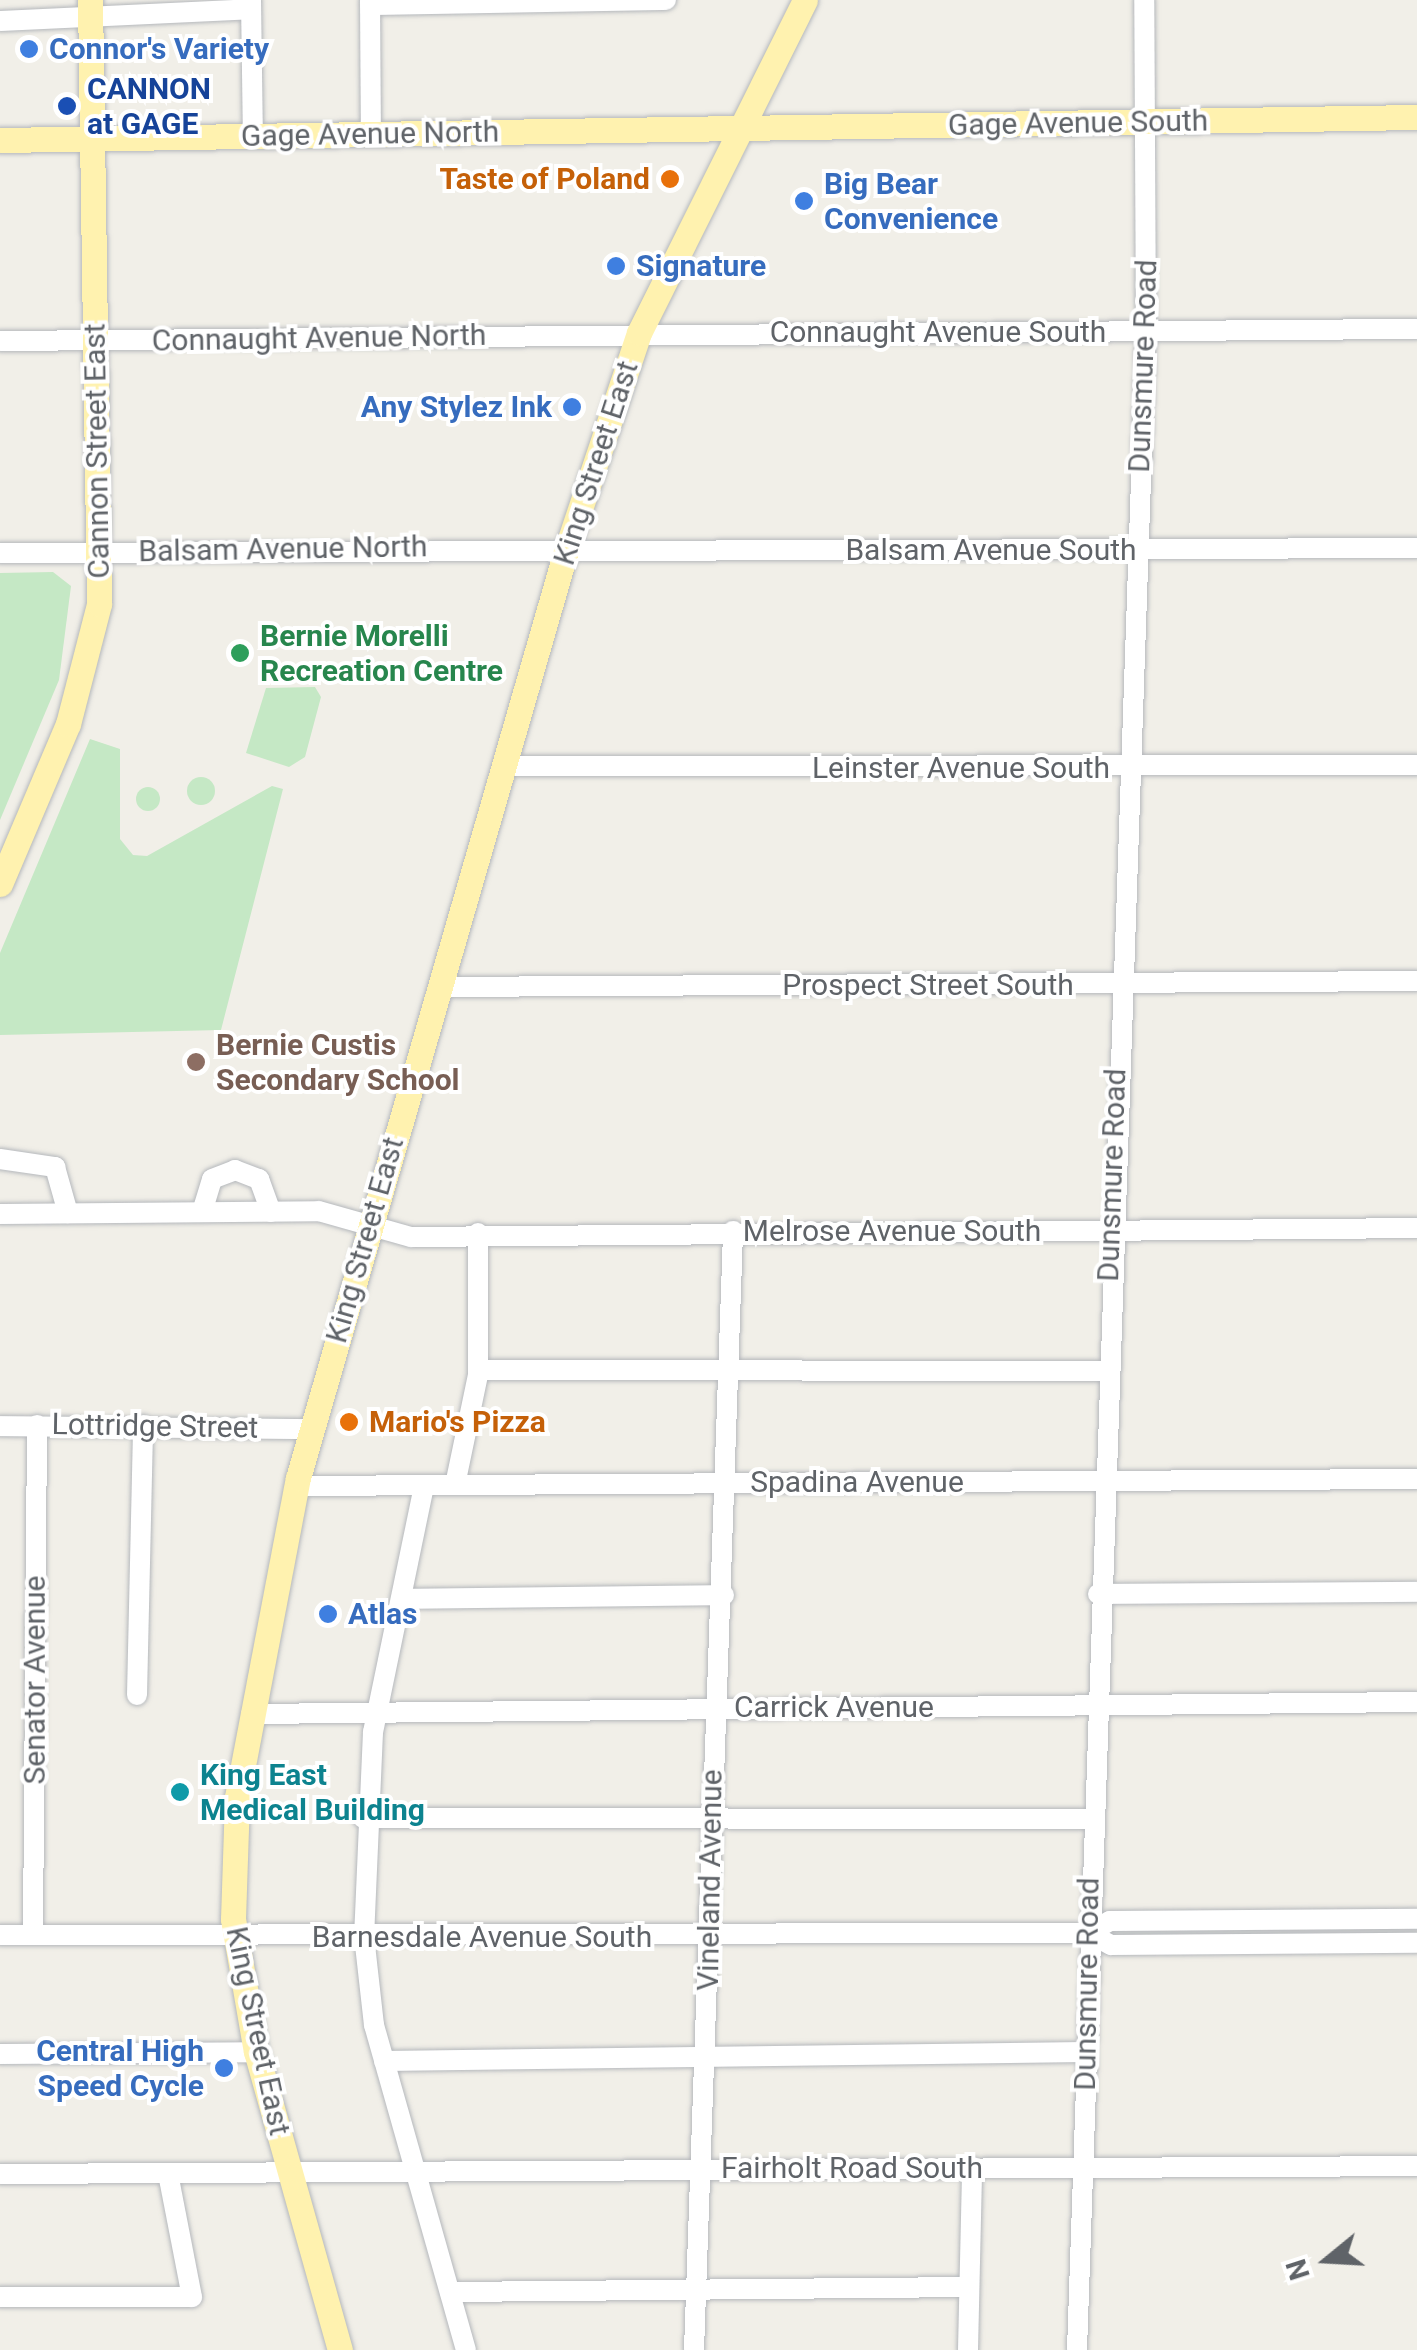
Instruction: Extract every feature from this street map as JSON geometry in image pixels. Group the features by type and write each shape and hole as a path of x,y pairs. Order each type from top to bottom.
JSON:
{"main road":[{"name":"King Street East","path":"340,2350 256,2052 234,1939 232,1855 252,1714 296,1486 566,550 639,333 805,0"},
{"name":"Cannon Street East","path":"0,884 92,651 100,552 90,6"},
{"name":"Gage Avenue South","path":"739,129 1417,118"},
{"name":"Gage Avenue North","path":"0,140 739,129"}],"street":[{"path":"370,134 370,3 666,0"},
{"name":"Dunsmure Road","path":"1077,2350 1117,984 1146,331 1144,0"},
{"path":"0,21 90,6 251,4 253,136"},
{"name":"Connaught Avenue South","path":"639,333 1417,329"},
{"name":"Connaught Avenue North","path":"0,341 639,333"},
{"name":"Balsam Avenue South","path":"566,550 1417,548"},
{"name":"Balsam Avenue North","path":"0,552 566,550"},
{"name":"Leinster Avenue South","path":"506,766 1417,765"},
{"name":"Prospect Street South","path":"438,988 1417,980"},
{"path":"0,1159 55,1167 68,1213"},
{"path":"202,1212 212,1179 235,1170 259,1179 271,1212"},
{"name":"Melrose Avenue South","path":"0,1214 336,1212 368,1228 411,1237 733,1230 1110,1232 1417,1228"},
{"name":"Vineland Avenue","path":"694,2350 707,2056 708,1824 724,1594 733,1230"},
{"path":"455,1485 478,1370 478,1233"},
{"path":"478,1370 1107,1371"},
{"path":"138,1695 143,1424"},
{"name":"Lottridge Street","path":"0,1426 143,1424 310,1429"},
{"name":"Senator Avenue","path":"33,1935 37,1425"},
{"name":"Spadina Avenue","path":"296,1486 1417,1479"},
{"path":"424,1486 378,1712 363,1818 364,1936 384,2061 466,2350"},
{"path":"1098,1594 1417,1592"},
{"path":"403,1598 724,1594"},
{"name":"Carrick Avenue","path":"252,1714 1417,1702"},
{"path":"363,1818 708,1824 1091,1818"},
{"path":"1294,1919 1295,1944"},
{"path":"1325,1919 1326,1943"},
{"path":"1415,1919 1416,1943 1112,1945 1089,1932 1110,1921 1415,1919"},
{"path":"1211,1920 1213,1944"},
{"name":"Barnesdale Avenue South","path":"0,1935 234,1939 1089,1932"},
{"path":"0,2054 256,2052"},
{"path":"384,2061 1086,2052"},
{"name":"Fairholt Road South","path":"0,2174 168,2174 414,2166 1417,2166"},
{"path":"968,2350 972,2167"},
{"path":"0,2296 192,2296 168,2174"},
{"path":"450,2292 970,2287"}],"green space":[{"path":"53,572 71,586 59,680 0,820 0,573"},
{"path":"315,687 321,697 305,757 289,767 246,753 266,688"},
{"path":"90,739 120,749 120,839 133,855 147,856 272,786 283,789 221,1030 0,1035 0,953"},
{"path":"201,777 211,781 215,791 211,801 201,805 191,801 187,791 191,781"},
{"path":"148,787 160,799 148,811 136,799"}],"place":[{"name":"Connor's Variety","path":"29,49"},
{"name":"CANNON at GAGE","path":"67,106"},
{"name":"Taste of Poland","path":"670,179"},
{"name":"Big Bear Convenience","path":"804,201"},
{"name":"Signature","path":"616,266"},
{"name":"Any Stylez Ink","path":"572,407"},
{"name":"Bernie Morelli Recreation Centre","path":"240,653"},
{"name":"Bernie Custis Secondary School","path":"196,1062"},
{"name":"Mario's Pizza","path":"349,1422"},
{"name":"Atlas","path":"328,1614"},
{"name":"King East Medical Building","path":"180,1792"},
{"name":"Central High Speed Cycle","path":"224,2068"}]}
